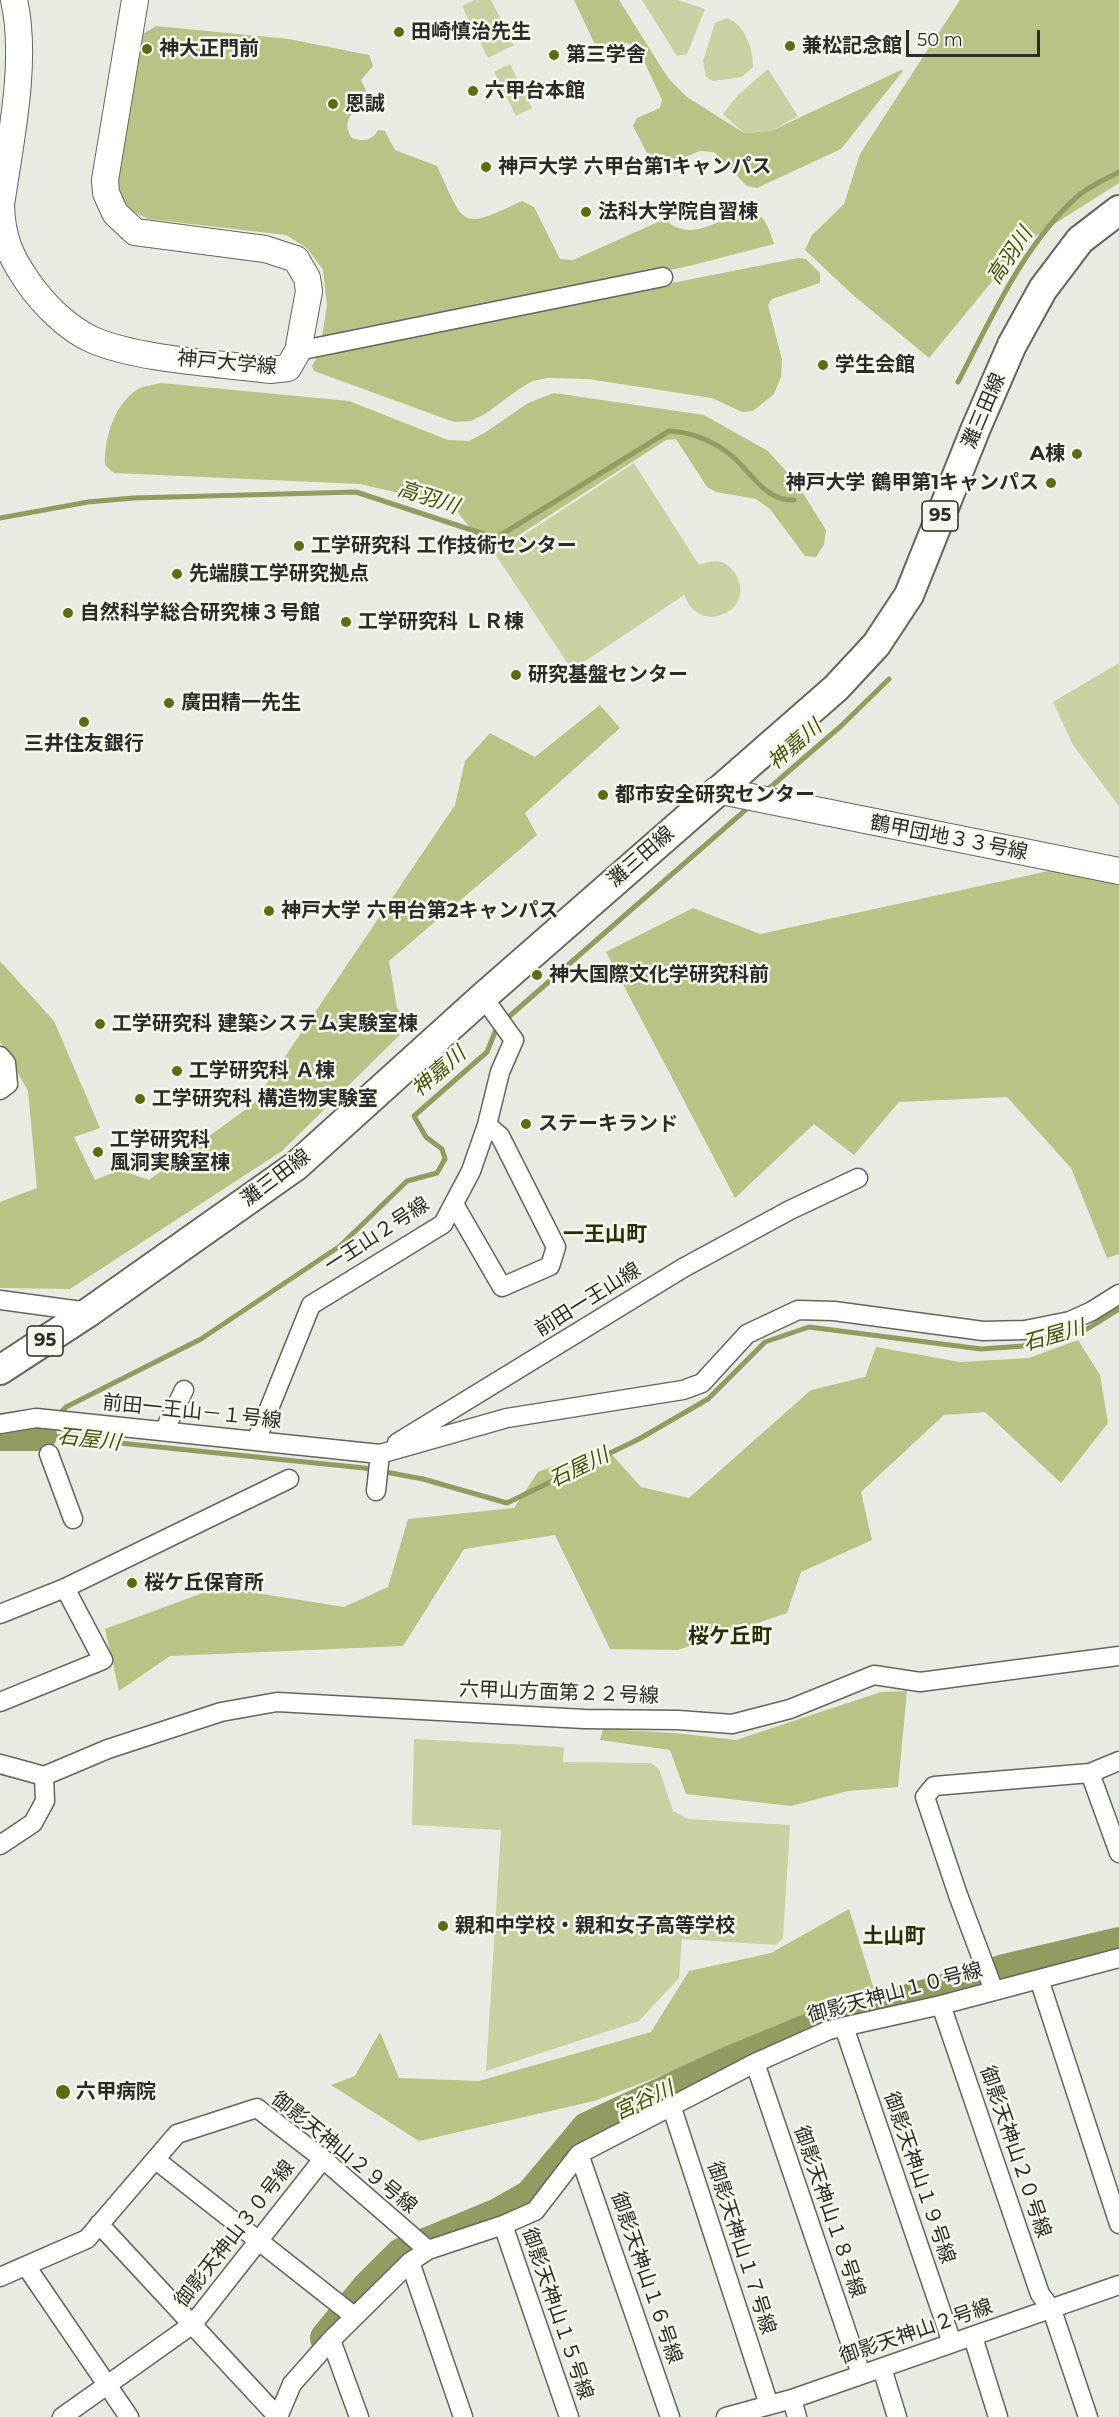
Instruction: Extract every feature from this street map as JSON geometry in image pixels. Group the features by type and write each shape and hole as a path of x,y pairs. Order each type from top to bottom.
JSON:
{"main road":[{"name":"灘三田線","path":"0,1370 89,1312 296,1166 490,1005 716,790 836,688 876,645 909,595 1012,345 1043,289 1080,240 1119,210"}],"street":[{"name":"神戸大学線","path":"14,0 19,21 19,73 1,205 3,234 12,259 35,292 67,323 92,340 158,356 270,370 288,368 298,351 309,291 307,278 296,259 265,249 135,232 115,213 110,204 105,180 135,0"},
{"path":"298,351 663,278"},
{"name":"鶴甲団地３３号線","path":"716,790 1119,871"},
{"name":"一王山２号線","path":"256,1441 311,1305 443,1224 454,1204 471,1172 487,1125 500,1072 514,1040 490,1005"},
{"path":"0,1056 6,1063 8,1084 0,1090"},
{"path":"454,1204 502,1287 550,1266 556,1247 500,1136 487,1125"},
{"name":"前田一王山線","path":"380,1454 683,1268 790,1210 858,1178"},
{"path":"376,1491 380,1454 507,1418 683,1390 702,1383 747,1334 798,1310 834,1311 983,1331 1025,1330 1070,1321 1092,1311 1119,1294"},
{"path":"0,1300 89,1312"},
{"path":"164,1431 184,1389"},
{"name":"前田一王山－１号線","path":"0,1424 36,1418 380,1454"},
{"path":"49,1455 73,1519"},
{"path":"0,1614 65,1588 289,1479"},
{"path":"0,1702 103,1660 65,1588"},
{"name":"六甲山方面第２２号線","path":"44,1776 108,1749 221,1712 277,1702 584,1719 678,1720 732,1724 790,1709 874,1675 920,1682 1119,1656"},
{"path":"994,1990 964,1912 925,1797 934,1786 1090,1773 1119,1761"},
{"path":"0,1764 44,1776 45,1801 33,1823 0,1845"},
{"path":"1090,1773 1119,1853"},
{"name":"御影天神山１０号線","path":"275,2413 292,2384 331,2340 348,2312 410,2262 423,2246 503,2225 536,2211 579,2154 670,2105 829,2030 941,2005 1119,1958"},
{"path":"1039,1979 1119,2224"},
{"name":"御影天神山２０号線","path":"941,2005 1040,2294 1052,2310 1088,2417"},
{"name":"御影天神山１９号線","path":"844,2027 952,2343"},
{"name":"御影天神山１８号線","path":"755,2063 861,2374"},
{"name":"御影天神山１７号線","path":"670,2105 769,2405"},
{"name":"御影天神山２９号線","path":"0,2277 87,2239 177,2134 257,2108 322,2159 423,2246"},
{"name":"御影天神山１６号線","path":"579,2154 670,2417"},
{"name":"御影天神山３０号線","path":"62,2417 193,2324 322,2159"},
{"path":"156,2160 348,2312"},
{"path":"99,2224 275,2413"},
{"name":"御影天神山１５号線","path":"503,2225 569,2417"},
{"path":"410,2262 463,2417"},
{"path":"27,2266 129,2417"},
{"name":"御影天神山２号線","path":"726,2417 792,2399 1119,2285"},
{"path":"974,2337 998,2417"},
{"path":"331,2340 359,2417"},
{"path":"882,2368 897,2417"},
{"path":"792,2399 797,2417"}],"green space":[{"path":"474,0 491,0 514,45 488,58 462,6"},
{"path":"574,0 619,0 668,78 687,97 744,133 771,131 903,71 841,149 757,188 747,186 714,152 700,151 663,166 651,161 633,126 637,118 660,108 662,100 637,46 627,43 605,53 597,49"},
{"path":"642,0 678,0 705,9 687,54 677,56"},
{"path":"960,0 1119,0 1119,183 1023,244 929,358 853,295 805,250 812,235 844,204 860,154"},
{"path":"727,18 738,25 747,38 752,53 753,67 742,77 713,81 706,77 703,61 715,23"},
{"path":"156,26 289,39 369,55 373,66 361,80 372,104 368,109 354,111 351,115 347,128 352,138 367,140 378,130 385,131 395,150 437,166 453,201 466,217 475,219 486,217 522,201 534,207 560,259 573,260 658,222 667,221 687,230 697,229 750,210 763,219 774,244 689,266 321,343 327,305 323,270 307,248 286,235 149,219 136,213 124,200 118,180 141,35"},
{"path":"510,64 532,108 516,116 494,72"},
{"path":"768,69 798,116 771,131 744,133 723,114 738,95"},
{"path":"798,258 806,259 820,273 820,283 772,299 768,305 782,360 781,377 774,394 753,411 742,412 712,398 588,379 547,378 533,381 522,387 485,414 471,421 454,422 314,371 312,366 319,353"},
{"path":"161,383 349,401 448,440 469,441 528,403 554,393 704,415 768,451 796,482 826,530 824,545 816,557 805,556 770,509 756,499 716,492 707,487 676,439 666,440 496,550 486,548 456,510 442,503 360,484 114,473 105,465 105,455 109,433 117,413 138,389"},
{"path":"634,463 699,565 716,561 727,565 738,578 740,596 729,611 711,617 694,610 684,595 572,670 495,554"},
{"path":"1119,663 1119,806 1073,745 1053,702"},
{"path":"600,705 620,728 525,813 537,835 389,961 397,1008 410,1025 282,1151 70,1289 0,1288 0,1202 37,1188 28,1091 0,1041 0,961 54,1021 100,1128 74,1137 95,1180 120,1170 149,1180 253,1104 455,805 465,761 490,733 535,757"},
{"path":"1053,870 1119,880 1119,1254 1107,1258 1071,1168 1007,1097 899,1102 854,1155 814,1124 735,1198 606,952 693,908 760,934"},
{"path":"1078,1340 1100,1375 1108,1423 1061,1483 985,1412 944,1415 861,1492 872,1540 801,1572 787,1613 678,1650 610,1649 555,1535 464,1549 403,1646 170,1656 119,1691 105,1629 219,1587 344,1607 388,1587 408,1519 514,1508 538,1472 605,1447 641,1487 689,1498 811,1390 865,1377 876,1347 960,1362 1029,1358"},
{"path":"907,1691 898,1787 848,1791 791,1806 686,1794 670,1750 600,1740 603,1729 675,1733 736,1740 881,1692"},
{"path":"414,1739 564,1747 563,1762 651,1763 659,1769 673,1811 688,1819 790,1825 783,1938 776,1945 682,1939 679,1978 639,2021 486,2071 501,1830 412,1825"},
{"path":"849,1909 877,1999 750,2042 594,2101 419,2141 331,2085 355,2076 380,2032 399,2078 479,2081 651,2032 689,1971 771,1953"}],"waterway":[{"name":"高羽川","path":"958,382 1010,283 1042,236 1059,214 1079,195 1119,172"},
{"name":"高羽川","path":"0,518 88,502 133,498 356,492 496,538 669,431 699,437 714,444 727,452 773,495 794,500"},
{"name":"神嘉川","path":"766,791 841,726 889,679"},
{"name":"神嘉川","path":"58,1415 66,1407 201,1339 340,1246 407,1181 437,1173 445,1159 442,1149 426,1137 414,1116 487,1052 497,1027 750,806"},
{"name":"石屋川","path":"41,1435 364,1468 423,1479 507,1503 639,1439 708,1399 765,1342 809,1327 981,1349 1023,1346 1087,1329 1119,1309"},
{"name":"神嘉川","path":"41,1435 50,1424"},
{"name":"石屋川","path":"0,1435 41,1435"},
{"name":"宮谷川","path":"326,2338 368,2287 401,2254 498,2214 530,2196 587,2128 727,2063 824,2023 956,1987 1004,1970 1119,1943"}],"place":[{"name":"田崎慎治先生","path":"399,32"},
{"name":"兼松記念館","path":"790,46"},
{"name":"神大正門前","path":"147,49"},
{"name":"第三学舎","path":"554,55"},
{"name":"六甲台本館","path":"473,91"},
{"name":"恩誠","path":"333,104"},
{"name":"神戸大学 六甲台第1キャンパス","path":"486,167"},
{"name":"法科大学院自習棟","path":"586,212"},
{"name":"学生会館","path":"823,365"},
{"name":"A棟","path":"1077,454"},
{"name":"神戸大学 鶴甲第1キャンパス","path":"1051,483"},
{"name":"工学研究科 工作技術センター","path":"299,546"},
{"name":"先端膜工学研究拠点","path":"177,574"},
{"name":"自然科学総合研究棟３号館","path":"68,613"},
{"name":"工学研究科 ＬＲ棟","path":"346,622"},
{"name":"研究基盤センター","path":"516,675"},
{"name":"廣田精一先生","path":"169,703"},
{"name":"三井住友銀行","path":"84,722"},
{"name":"都市安全研究センター","path":"603,795"},
{"name":"神戸大学 六甲台第2キャンパス","path":"269,911"},
{"name":"神大国際文化学研究科前","path":"537,975"},
{"name":"工学研究科 建築システム実験室棟","path":"100,1024"},
{"name":"工学研究科 Ａ棟","path":"177,1071"},
{"name":"工学研究科 構造物実験室","path":"140,1099"},
{"name":"ステーキランド","path":"526,1124"},
{"name":"工学研究科 風洞実験室棟","path":"98,1152"},
{"name":"桜ケ丘保育所","path":"132,1583"},
{"name":"親和中学校・親和女子高等学校","path":"443,1926"},
{"name":"六甲病院","path":"63,2092"}],"district":[{"name":"一王山町","path":"605,1235"},
{"name":"桜ケ丘町","path":"730,1637"},
{"name":"土山町","path":"894,1937"}]}
